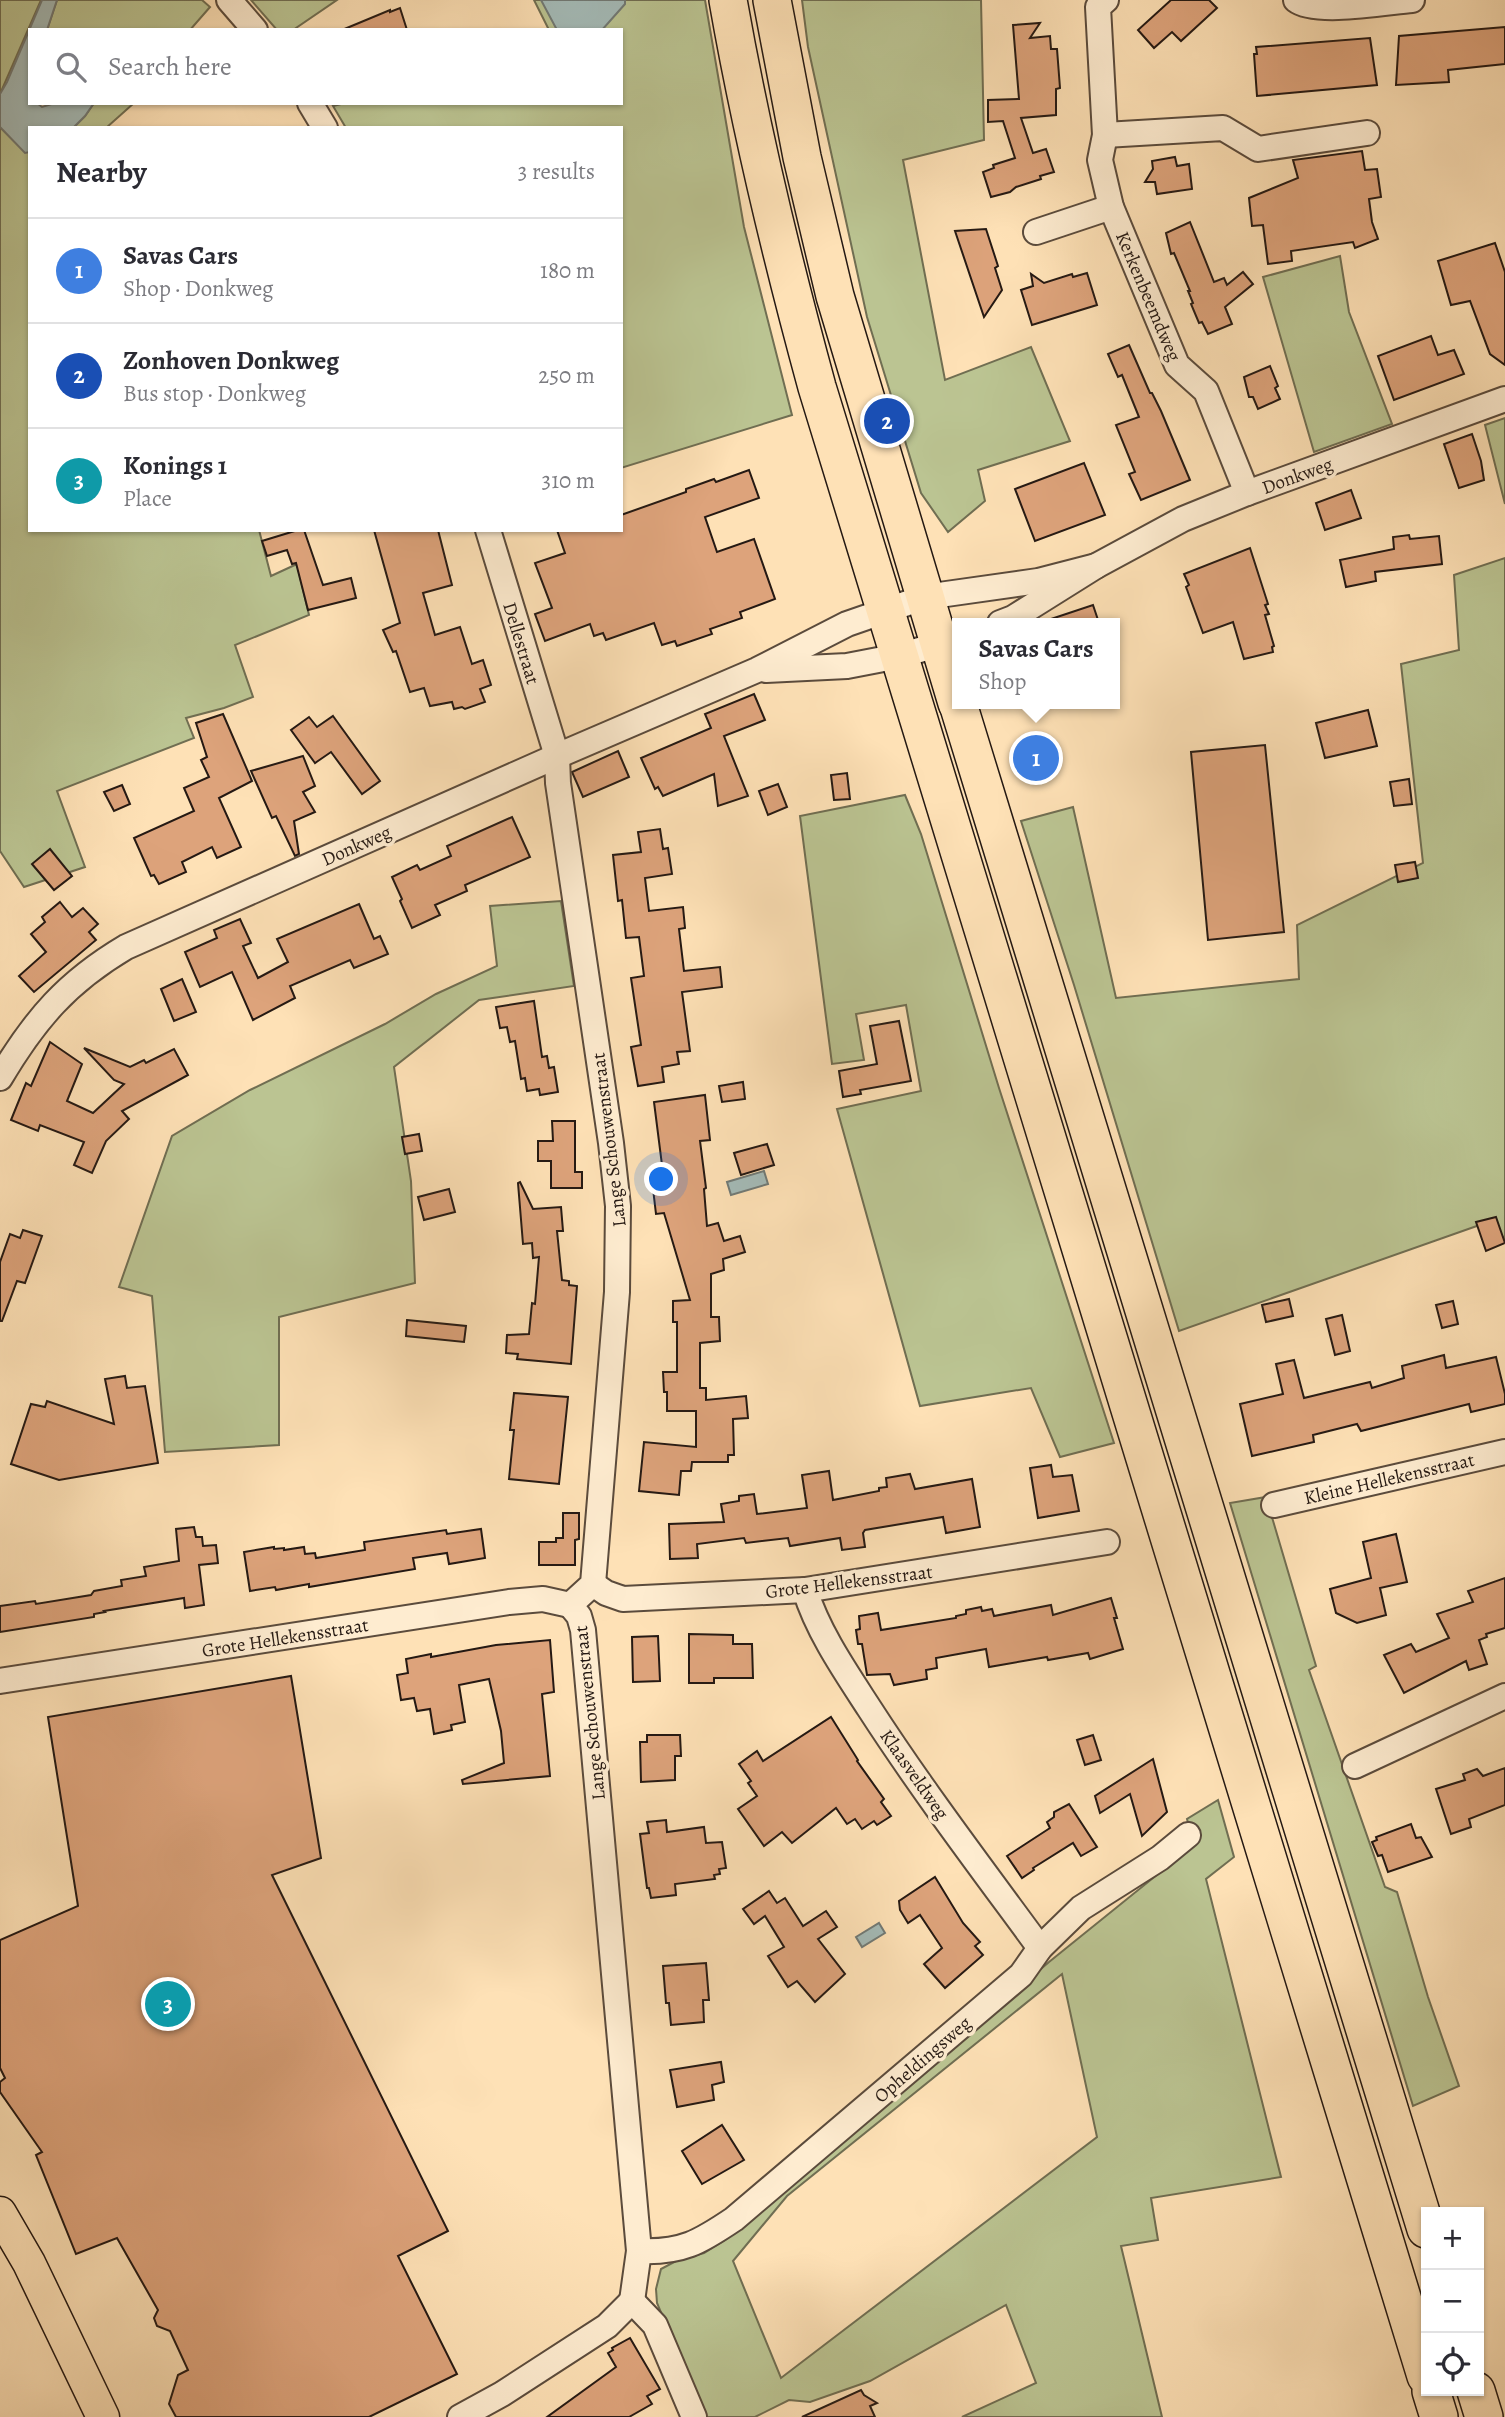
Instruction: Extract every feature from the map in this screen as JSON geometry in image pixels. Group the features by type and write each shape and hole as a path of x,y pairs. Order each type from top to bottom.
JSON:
{"highway":[{"path":"729,0 741,77 777,241 817,387 1421,2360"},
{"path":"772,0 802,157 835,296 925,597 949,642 952,665"},
{"path":"959,709 1421,2213"},
{"path":"1433,2396 1439,2417"},
{"path":"1478,2396 1484,2417"}],"main road":[{"path":"0,2213 30,2263 103,2417"}],"street":[{"path":"229,0 253,28"},
{"name":"Kerkenbeemdweg","path":"1106,0 1098,7 1105,135 1100,160 1111,207 1177,365 1206,391 1247,493"},
{"path":"1296,0 1302,4 1325,8 1412,0"},
{"path":"311,105 324,126"},
{"path":"1105,135 1223,128 1258,149 1367,133"},
{"name":"Kerkenbeemdweg","path":"1036,232 1111,207"},
{"name":"Donkweg","path":"1013,618 1097,566 1183,519 1247,493 1505,400"},
{"name":"Dellestraat","path":"489,532 557,756"},
{"name":"Donkweg","path":"0,1078 32,1029 63,993 81,976 126,947 757,670 838,628 925,597 1038,581 1097,566"},
{"name":"Donkweg","path":"757,670 847,666 899,656 949,642"},
{"name":"Lange Schouwenstraat","path":"557,756 558,783 609,1129 618,1218 617,1292 593,1584 570,1605 579,1616 583,1630 639,2251 632,2301"},
{"name":"Kleine Hellekensstraat","path":"1274,1505 1505,1452"},
{"name":"Grote Hellekensstraat","path":"593,1584 606,1593 623,1599 805,1590 1107,1542"},
{"name":"Klaasveldweg","path":"805,1590 811,1612 886,1735 1040,1948"},
{"name":"Grote Hellekensstraat","path":"0,1681 509,1602 543,1599 570,1605"},
{"path":"1355,1766 1505,1696"},
{"name":"Opheldingsweg","path":"639,2251 665,2253 701,2241 734,2219 1021,1975 1040,1948 1082,1908 1160,1858 1188,1835"},
{"path":"460,2417 502,2395 607,2326 632,2301 655,2325 694,2417"}],"green space":[{"path":"0,0 41,0 28,28 0,94"},
{"path":"57,0 202,0 210,7 192,28 48,28"},
{"path":"251,0 337,0 296,28 275,28"},
{"path":"534,0 705,0 744,227 792,415 623,467 623,126 345,126 333,106 623,105 623,28 548,28"},
{"path":"802,0 981,0 984,140 903,160 945,380 1031,347 1070,441 978,470 985,501 948,532 921,493 867,317 808,47"},
{"path":"93,105 132,105 108,126 75,126"},
{"path":"0,127 28,152 28,532 260,532 271,576 297,564 309,615 235,645 253,697 186,718 194,738 57,791 85,867 24,887 0,851"},
{"path":"1340,256 1349,312 1392,424 1314,452 1263,277"},
{"path":"1505,418 1505,504 1485,425"},
{"path":"1505,558 1505,1240 1491,1221 1179,1331 1021,821 1073,807 1116,998 1299,979 1297,925 1423,863 1401,664 1459,650 1454,575"},
{"path":"905,795 921,834 999,1088 1114,1443 1060,1457 1031,1388 920,1406 837,1109 921,1091 906,1005 856,1014 864,1060 832,1064 800,816"},
{"path":"561,901 574,986 479,1000 394,1067 411,1181 415,1283 279,1317 279,1445 165,1452 152,1296 119,1287 172,1136 250,1090 385,1024 436,994 497,966 490,906"},
{"path":"1266,1497 1316,1666 1309,1670 1385,1887 1397,1892 1428,1997 1459,2086 1413,2106 1230,1503"},
{"path":"1218,1800 1234,1857 1206,1879 1281,2177 1151,2198 1158,2240 1121,2246 1162,2417 962,2417 1036,2383 1006,2305 870,2381 810,2402 789,2400 755,2417 705,2417 657,2303 656,2289 661,2269 676,2261 704,2253 725,2240 1049,1962 1194,1845 1187,1819","holes":["1062,1974 1097,2137 781,2378 733,2261 787,2196"]}],"water":[{"path":"42,0 57,0 48,28 30,28"},
{"path":"541,0 625,0 625,4 604,28 556,28"},
{"path":"28,33 28,105 93,105 75,126 28,126 28,152 25,153 0,127 0,94"},
{"path":"764,1171 768,1184 731,1195 727,1182"},
{"path":"879,1923 885,1933 862,1947 856,1937"}],"building":[{"path":"1171,0 1209,0 1217,8 1181,41 1172,32 1154,48 1138,30"},
{"path":"400,8 406,28 347,28 390,10"},
{"path":"1040,23 1030,38 1050,36 1051,49 1057,49 1060,88 1056,89 1056,115 1021,118 1033,153 1046,149 1054,172 1040,176 1041,179 1016,187 1010,192 991,197 983,172 994,168 993,165 1015,158 1003,121 988,122 988,100 1019,99 1013,25"},
{"path":"1505,27 1505,64 1448,70 1449,82 1396,85 1399,36"},
{"path":"1370,38 1377,85 1257,96 1254,54 1257,54 1256,47"},
{"path":"1362,151 1365,170 1377,169 1381,197 1369,199 1372,222 1378,239 1355,248 1353,242 1291,251 1292,261 1268,264 1263,225 1252,226 1249,198 1298,178 1293,160"},
{"path":"1175,157 1177,166 1189,164 1192,189 1157,194 1155,182 1145,182 1153,169 1152,161"},
{"path":"1190,222 1214,282 1224,278 1227,285 1243,272 1253,284 1225,307 1232,324 1208,334 1202,322 1199,323 1191,304 1190,291 1174,253 1171,254 1166,233"},
{"path":"986,229 998,266 995,268 1002,290 984,317 955,231"},
{"path":"1495,243 1505,272 1505,365 1490,354 1470,301 1451,305 1438,261"},
{"path":"1087,273 1097,305 1032,325 1021,290 1033,286 1031,274 1044,283 1072,274 1073,277"},
{"path":"1431,336 1438,355 1454,350 1464,374 1394,400 1378,356"},
{"path":"1129,345 1190,480 1141,500 1129,474 1135,472 1116,425 1139,417 1122,375 1118,377 1108,354"},
{"path":"1270,366 1280,399 1258,409 1253,397 1249,397 1244,377"},
{"path":"1472,434 1484,480 1459,488 1444,444"},
{"path":"1084,463 1105,515 1035,541 1015,489"},
{"path":"749,470 759,498 705,517 717,552 754,539 775,599 740,612 742,618 710,629 712,634 677,646 675,641 662,645 654,623 606,640 603,633 594,636 590,624 545,641 535,614 552,608 535,563 565,553 558,532 623,532 623,514 714,479 716,482"},
{"path":"1351,490 1361,518 1325,530 1316,503"},
{"path":"291,532 305,532 323,585 351,578 356,598 308,610 296,563 292,564 287,550 267,556 262,541"},
{"path":"375,532 439,532 452,585 423,593 435,635 460,627 472,664 483,660 491,685 480,689 485,702 465,709 454,709 452,702 430,706 424,688 410,692 396,651 393,652 383,630 400,623"},
{"path":"1409,535 1410,539 1439,536 1442,564 1375,572 1376,581 1346,587 1340,560 1394,549 1393,537"},
{"path":"1250,548 1268,604 1265,605 1269,614 1265,615 1274,646 1273,652 1244,659 1233,622 1203,633 1184,574"},
{"path":"1093,605 1097,618 1054,618"},
{"path":"754,694 765,720 724,736 748,796 718,806 714,774 663,796 658,787 655,789 641,758 711,728 705,714"},
{"path":"1368,710 1377,746 1325,758 1316,723"},
{"path":"223,714 252,781 219,798 241,847 217,858 212,847 182,862 186,872 159,884 154,875 151,876 134,838 194,811 184,788 209,777 201,760 207,757 196,723"},
{"path":"333,716 380,781 362,794 331,752 315,763 291,730 309,717 317,727"},
{"path":"1265,745 1284,932 1208,940 1191,752"},
{"path":"618,751 629,777 583,797 572,772"},
{"path":"303,756 315,786 303,792 315,812 294,821 299,854 295,856 276,816 272,818 251,771"},
{"path":"847,773 850,799 834,800 831,775"},
{"path":"1409,779 1412,804 1394,806 1390,782"},
{"path":"778,784 787,807 768,815 759,791"},
{"path":"122,785 130,804 114,811 104,792"},
{"path":"512,817 530,857 465,885 467,891 435,905 440,915 412,928 392,877 417,865 420,870 451,856 447,846"},
{"path":"660,829 663,849 668,848 672,874 645,878 649,911 683,907 685,928 679,929 684,971 720,967 722,987 682,992 690,1051 677,1052 679,1064 662,1067 664,1082 638,1086 631,1047 641,1045 631,978 644,976 639,937 626,938 622,900 618,901 613,855 641,852 638,832"},
{"path":"50,849 72,876 54,890 32,864"},
{"path":"1415,862 1418,878 1398,882 1395,865"},
{"path":"60,902 72,917 83,908 98,924 89,932 96,940 34,992 19,976 46,952 31,934 45,922 42,917"},
{"path":"359,904 374,939 380,936 388,954 354,968 350,960 290,986 295,998 253,1020 232,972 200,987 185,952 217,938 214,930 240,919 251,943 243,946 258,978 288,962 277,939"},
{"path":"182,979 196,1012 174,1021 161,989"},
{"path":"534,1001 542,1057 547,1056 549,1068 554,1067 558,1092 540,1095 539,1089 527,1091 525,1078 521,1079 515,1041 510,1042 507,1027 500,1028 496,1007"},
{"path":"899,1021 911,1081 860,1090 861,1094 843,1097 839,1071 877,1064 870,1026"},
{"path":"50,1042 82,1064 67,1101 93,1113 124,1084 114,1080 84,1048 130,1067 144,1060 146,1063 174,1049 188,1075 122,1111 129,1119 106,1141 92,1173 74,1165 84,1142 40,1125 38,1131 11,1120 26,1083 31,1086"},
{"path":"743,1082 745,1099 722,1102 719,1086"},
{"path":"705,1095 710,1140 700,1141 706,1188 707,1226 718,1223 724,1241 740,1236 745,1252 723,1259 724,1270 711,1274 711,1317 719,1317 720,1341 700,1343 700,1388 706,1388 706,1400 746,1396 748,1418 733,1419 734,1455 728,1455 728,1462 692,1462 691,1471 681,1471 679,1495 639,1491 644,1442 696,1447 696,1411 667,1411 667,1392 664,1392 663,1372 677,1372 677,1322 673,1322 673,1301 690,1300 664,1213 656,1214 652,1180 659,1179 658,1165 662,1165 654,1102"},
{"path":"552,1121 575,1121 575,1172 582,1172 582,1188 551,1188 551,1161 538,1161 538,1141 553,1141"},
{"path":"419,1134 422,1151 405,1154 402,1137"},
{"path":"767,1144 774,1165 741,1175 734,1153"},
{"path":"520,1182 533,1209 561,1207 563,1231 557,1231 562,1280 577,1286 571,1364 517,1359 518,1354 506,1353 507,1335 529,1334 539,1257 533,1258 532,1243 523,1244"},
{"path":"449,1189 455,1212 424,1220 418,1197"},
{"path":"1496,1217 1505,1243 1486,1251 1476,1222"},
{"path":"23,1230 42,1236 25,1283 17,1281 0,1321 0,1262 10,1234 20,1238"},
{"path":"1289,1299 1293,1316 1266,1322 1262,1305"},
{"path":"1453,1301 1458,1324 1442,1328 1436,1305"},
{"path":"1342,1315 1350,1351 1335,1355 1326,1319"},
{"path":"407,1320 466,1326 464,1342 406,1336"},
{"path":"1444,1355 1446,1368 1496,1357 1505,1404 1471,1412 1469,1404 1361,1431 1357,1424 1313,1435 1314,1442 1252,1456 1240,1404 1283,1394 1276,1364 1294,1360 1304,1398 1370,1382 1372,1388 1404,1378 1402,1366"},
{"path":"125,1376 127,1388 145,1386 158,1463 59,1480 11,1464 31,1404 45,1407 47,1401 114,1424 105,1379"},
{"path":"514,1393 568,1397 559,1484 509,1479 514,1430 510,1430"},
{"path":"1051,1465 1053,1477 1072,1475 1079,1511 1038,1518 1030,1468"},
{"path":"829,1471 833,1500 879,1491 879,1488 887,1487 886,1478 910,1474 915,1489 972,1479 980,1527 946,1533 943,1517 865,1530 865,1547 842,1550 840,1538 790,1546 788,1538 746,1543 744,1538 697,1544 698,1558 670,1559 669,1524 724,1522 721,1504 739,1501 739,1496 754,1494 757,1514 807,1508 802,1475"},
{"path":"563,1513 579,1513 575,1565 539,1565 539,1542 556,1542 556,1538 563,1538"},
{"path":"194,1527 196,1537 202,1537 203,1546 216,1545 218,1563 199,1565 204,1605 185,1608 184,1598 104,1611 94,1614 94,1617 0,1632 0,1606 35,1601 36,1604 91,1595 94,1591 122,1586 121,1580 146,1576 144,1567 179,1561 176,1529"},
{"path":"481,1529 485,1558 449,1564 447,1553 413,1558 415,1569 309,1587 309,1584 250,1591 244,1552 274,1547 284,1550 304,1547 305,1554 315,1553 316,1558 365,1550 364,1542 446,1530 447,1534"},
{"path":"1396,1534 1407,1582 1380,1588 1386,1615 1357,1623 1336,1613 1330,1589 1371,1578 1363,1542"},
{"path":"1505,1578 1505,1628 1486,1634 1487,1637 1479,1640 1487,1664 1469,1670 1466,1661 1404,1693 1384,1655 1411,1644 1416,1652 1449,1638 1437,1614 1473,1602 1468,1591"},
{"path":"1111,1598 1123,1649 1090,1659 1088,1653 989,1667 986,1649 936,1658 937,1668 926,1670 927,1679 894,1685 890,1674 867,1675 862,1644 858,1644 856,1630 860,1629 859,1616 878,1613 881,1630 956,1618 966,1614 966,1610 981,1607 982,1611 992,1609 994,1616 1051,1605 1053,1615"},
{"path":"689,1634 733,1635 733,1644 752,1644 753,1678 714,1678 714,1683 689,1683"},
{"path":"658,1636 660,1681 633,1682 632,1637"},
{"path":"550,1640 554,1692 542,1694 550,1776 463,1784 462,1780 504,1763 501,1731 489,1679 459,1685 465,1722 451,1725 452,1730 434,1734 430,1709 417,1711 414,1698 401,1700 397,1675 408,1673 406,1659 496,1645"},
{"path":"291,1676 321,1858 272,1875 448,2231 398,2256 457,2374 369,2417 176,2417 169,2404 178,2375 188,2370 170,2331 157,2326 154,2318 158,2310 117,2238 76,2254 36,2155 42,2152 0,2092 0,2082 5,2078 0,2068 0,1940 78,1906 48,1717"},
{"path":"831,1717 884,1799 881,1802 891,1816 877,1825 874,1821 862,1829 855,1819 847,1824 836,1808 792,1843 782,1832 764,1846 738,1809 757,1796 748,1783 751,1781 739,1764 757,1751 763,1761"},
{"path":"647,1735 680,1735 681,1756 675,1756 675,1780 641,1782 640,1742 647,1742"},
{"path":"1093,1735 1101,1760 1085,1765 1077,1740"},
{"path":"1153,1759 1167,1812 1142,1836 1130,1794 1100,1813 1095,1796"},
{"path":"1505,1768 1505,1805 1469,1819 1471,1827 1451,1834 1436,1789 1465,1780 1463,1774 1477,1769 1483,1776"},
{"path":"1069,1804 1097,1847 1081,1856 1073,1843 1022,1878 1007,1856 1050,1828 1047,1822 1054,1817 1054,1812"},
{"path":"666,1820 667,1832 704,1827 706,1843 722,1842 726,1868 719,1869 720,1874 714,1875 715,1879 675,1884 676,1895 651,1898 647,1888 640,1834 649,1833 647,1822"},
{"path":"1411,1824 1416,1838 1421,1837 1432,1857 1388,1872 1382,1855 1378,1856 1372,1842 1377,1840 1376,1837"},
{"path":"935,1877 963,1923 980,1942 975,1946 983,1955 945,1988 924,1964 942,1948 920,1915 908,1923 900,1910 899,1901"},
{"path":"769,1891 777,1903 785,1898 803,1926 826,1911 837,1927 818,1939 845,1974 815,2002 797,1981 788,1987 768,1956 784,1947 765,1916 754,1924 743,1909"},
{"path":"706,1963 709,2000 703,2000 704,2022 671,2025 663,1966"},
{"path":"721,2062 724,2082 712,2085 714,2100 677,2107 670,2070"},
{"path":"722,2125 744,2160 702,2184 682,2151"},
{"path":"630,2338 660,2389 647,2396 652,2404 629,2417 547,2417 616,2367 608,2353"},
{"path":"861,2390 877,2403 870,2406 875,2417 802,2417"}],"place":[{"name":"Zonhoven Donkweg","path":"887,421"},
{"name":"Savas Cars","path":"1036,758"},
{"name":"Konings 1","path":"168,2004"}]}
